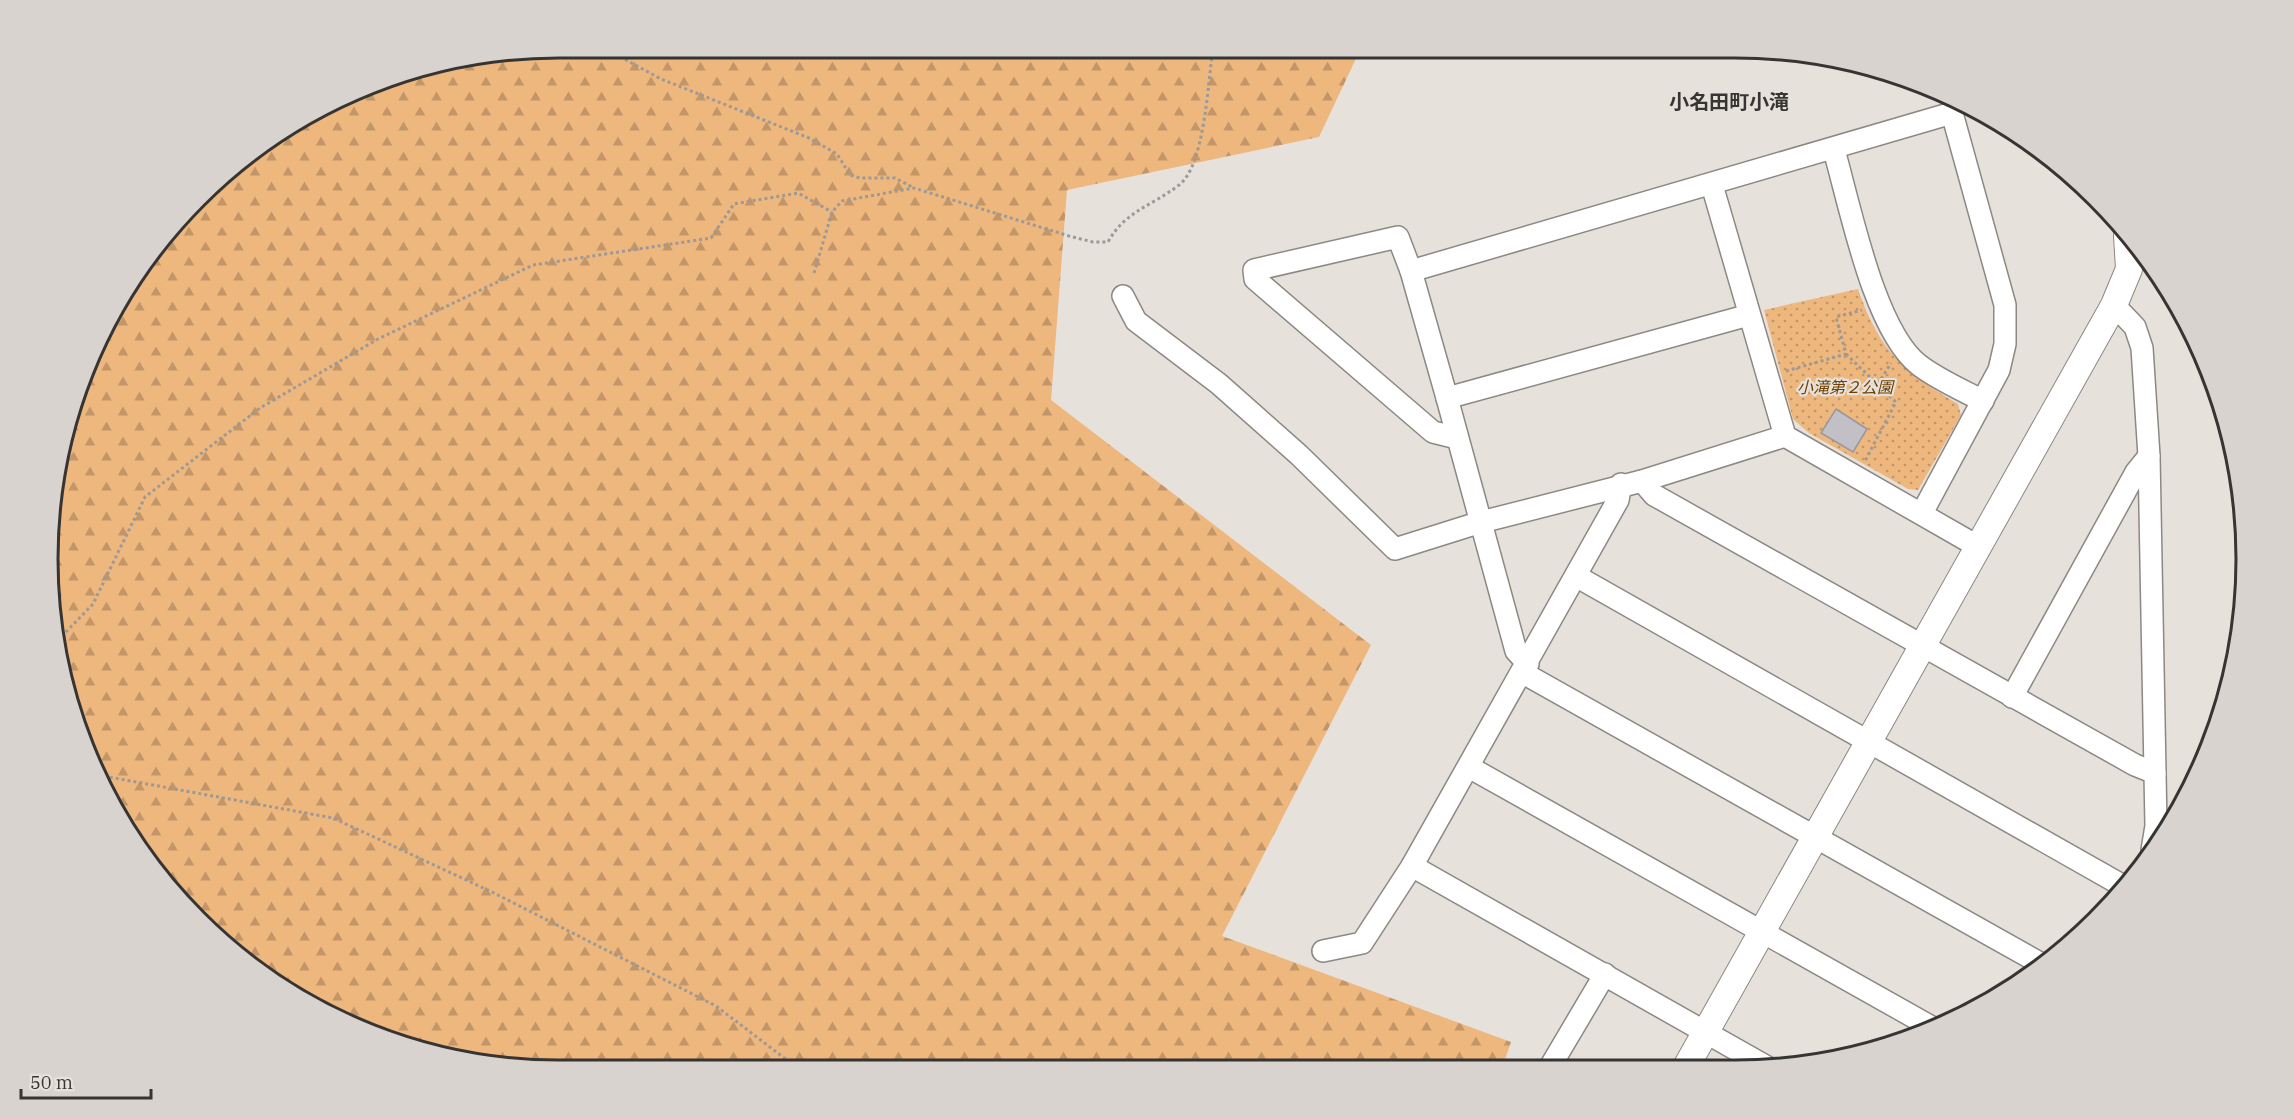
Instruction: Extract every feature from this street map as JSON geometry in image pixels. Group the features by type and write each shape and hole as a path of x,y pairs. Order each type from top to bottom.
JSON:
{"street":[{"path":"1411,272 1834,150 1952,113 2005,305 2005,344 1999,370 1922,513"},
{"path":"1834,150 1881,314 1903,349 1919,365 1983,401"},
{"path":"1712,185 1785,436 1977,546"},
{"path":"1457,438 1433,432 1255,279 1254,270 1398,237 1411,272 1447,398 1516,651 1525,668 1816,837 2035,960"},
{"path":"1690,1060 2114,305 2129,269 2128,250"},
{"path":"1123,296 1136,321 1219,384 1299,455 1395,549 1481,522 1621,484 1642,481 1785,436"},
{"path":"2114,305 2135,327 2142,348 2148,456 2155,831"},
{"path":"1447,398 1749,315"},
{"path":"2012,697 2136,472 2148,456"},
{"path":"1642,481 1654,495 2012,697 2135,765 2155,773"},
{"path":"1323,951 1362,944 1412,866 1618,501 1621,484"},
{"path":"1575,576 2118,882"},
{"path":"1469,767 1924,1023"},
{"path":"1412,866 1754,1059"},
{"path":"1554,1060 1605,974"}],"path":[{"path":"622,58 661,79 809,138 837,154 850,175 860,178 895,178 914,188 1093,242 1108,242 1118,224 1182,184 1200,148 1212,58"},
{"path":"814,273 832,212 842,201 914,188"},
{"path":"64,634 93,604 145,497 260,408 378,339 532,265 711,238 734,204 798,193 832,212"},
{"path":"1856,476 1896,402 1846,354 1836,317 1865,309"},
{"path":"1878,384 1888,366 1903,349"},
{"path":"1767,376 1846,354"},
{"path":"109,778 333,818 492,892 716,1006 787,1060"}],"green space":[{"path":"560,58 1356,58 1319,137 1067,190 1051,400 1371,645 1222,936 1511,1042 1505,1060 560,1060 494,1056 462,1051 398,1034 338,1009 281,976 255,957 205,914 183,890 143,838 126,810 110,781 85,721 68,657 63,625 58,560 60,527 68,462 76,430 85,398 110,338 143,281 183,229 205,205 255,162 281,143 338,110 398,85 462,68"},
{"name":"小滝第２公園","path":"1858,289 1875,329 1895,357 1922,381 1958,404 1961,415 1918,490 1908,489 1809,433 1793,419 1764,310"}],"building":[{"path":"1836,409 1867,429 1853,452 1821,433"}],"district":[{"name":"小名田町小滝","path":"1729,101"}]}
